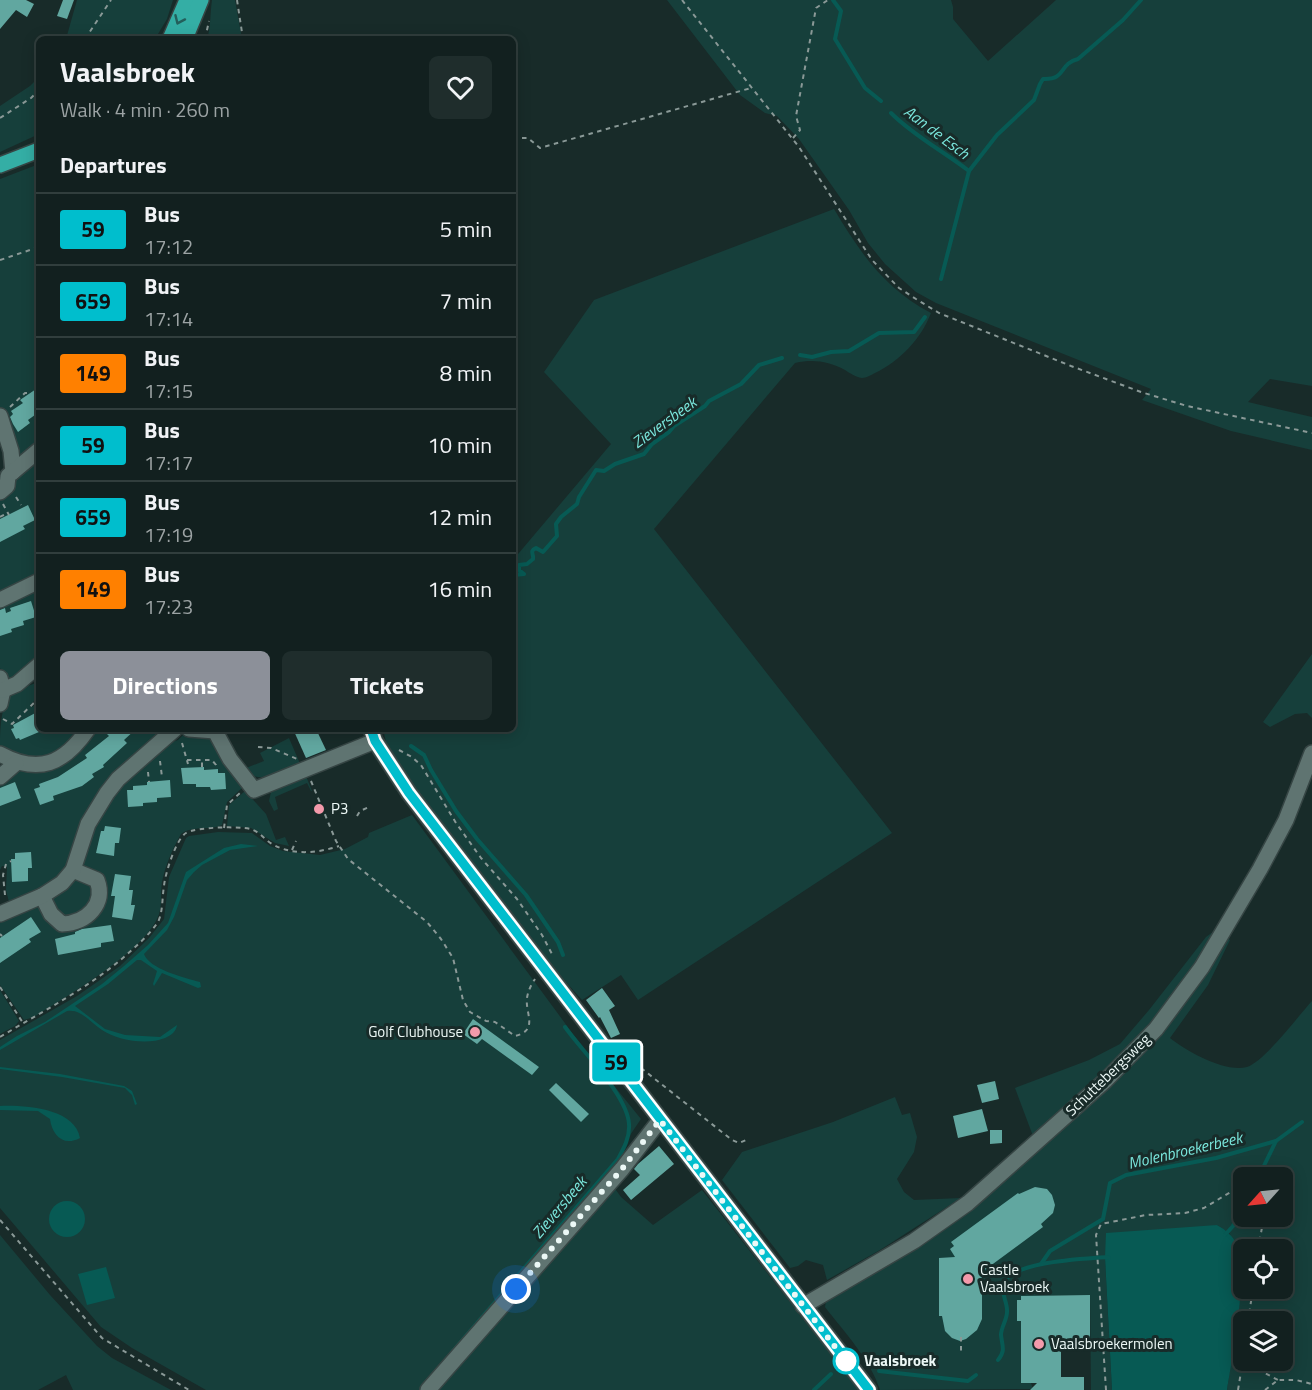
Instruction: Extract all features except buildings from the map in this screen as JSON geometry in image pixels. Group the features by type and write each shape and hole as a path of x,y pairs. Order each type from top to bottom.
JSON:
{"main road":[{"path":"171,36 187,0"},
{"path":"186,36 201,0"},
{"path":"0,165 36,151"}],"street":[{"path":"0,492 7,486 11,451 4,412"},
{"path":"7,474 36,452"},
{"path":"0,600 36,582"},
{"path":"4,695 36,668"},
{"path":"4,695 36,681"},
{"path":"0,754 16,763 39,765 59,759 74,748 86,732"},
{"path":"5,912 42,896 62,883 73,870 88,824 107,793 118,779 177,732"},
{"path":"216,732 230,759 254,790 306,771 373,735 409,793 869,1390"},
{"name":"Schuttebergsweg","path":"803,1306 914,1241 960,1209 1100,1086 1149,1037 1181,998 1229,923 1286,820 1312,753"},
{"path":"0,777 16,763"},
{"path":"42,896 51,914 62,924 78,920 95,909 100,893 97,880 73,870"},
{"path":"428,1390 622,1169 660,1120"}],"path":[{"path":"88,36 111,0"},
{"path":"237,0 243,36"},
{"path":"682,0 792,138 872,260 899,288 928,307 1141,392 1187,406 1312,433"},
{"path":"792,138 800,130 796,116 816,8 828,0"},
{"path":"206,36 208,19"},
{"path":"516,138 528,138 540,148 750,87"},
{"path":"0,118 36,93"},
{"path":"0,260 36,248"},
{"path":"4,412 28,392 30,393"},
{"path":"0,517 8,514 5,508"},
{"path":"4,695 12,724 36,703"},
{"path":"179,732 187,762 212,760 216,769"},
{"path":"258,747 271,748 295,756 306,771 339,846 348,859 427,921 441,939 453,958 463,1000 470,1012 486,1021 495,1022 515,1036 520,1035 528,1029 531,1022 527,994 542,966"},
{"path":"202,760 202,767"},
{"path":"224,828 227,805 250,786"},
{"path":"357,816 360,811 369,807"},
{"path":"0,1037 101,976 142,941 159,921 165,875 180,839 190,831 224,828 250,829 273,844 292,850 318,853 339,846"},
{"path":"292,850 296,841"},
{"path":"5,912 3,875 6,864 11,861"},
{"path":"3,875 8,876"},
{"path":"0,987 23,1023"},
{"path":"641,1069 732,1140 738,1143 746,1140"},
{"path":"1107,1390 1096,1235 1101,1224 1146,1215 1185,1213 1204,1208 1233,1191"},
{"path":"0,1220 102,1338 189,1390"},
{"path":"961,1337 961,1352"},
{"path":"1238,1390 1241,1371"},
{"path":"1261,1371 1278,1380 1296,1380 1312,1384"},
{"path":"1265,1390 1278,1380"}],"shaded area":[{"path":"77,0 173,0 167,19 157,36 67,36"},
{"path":"212,0 235,0 241,36 208,36"},
{"path":"667,0 951,0 953,19 988,61 1056,0 1312,0 1312,386 1270,379 1248,402 1312,417 1312,450 1231,431 1142,400 1151,389 936,303 916,292 885,264 868,243 849,210 799,139 777,116 765,113 740,95"},
{"path":"36,80 36,135 0,152 0,106"},
{"path":"36,165 36,449 16,466 0,409 0,179"},
{"path":"834,209 875,269 900,293 931,313 922,332 901,356 865,378 857,377 826,363 808,361 795,363 654,529 892,833 638,1000 621,975 582,1000 557,972 433,813 387,746 384,732 516,732 516,556 611,444 544,372 594,300"},
{"path":"36,456 36,579 0,597 0,496 12,479"},
{"path":"36,585 36,665 11,681 5,678 0,668 0,603"},
{"path":"1312,654 1312,718 1307,713 1295,714 1270,727 1263,722"},
{"path":"36,683 36,699 30,705 32,707 36,704 36,732 80,732 80,735 44,760 0,750 5,704 15,691"},
{"path":"88,732 164,732 126,767 57,882 9,902 6,890 7,867 2,866 0,870 0,779 15,768 35,768"},
{"path":"184,734 200,734 212,739 242,788 227,802 222,825 186,831 181,834 163,876 159,915 135,946 83,986 34,1017 24,1020 0,985 0,918 35,902 57,924 101,900 79,868 97,813 131,775 145,767 144,761 165,744 178,740"},
{"path":"289,738 301,766 259,777 252,776 238,761 241,759 246,768 264,761 260,753"},
{"path":"306,776 312,791 307,783 275,797 278,809 274,811 269,801 271,792"},
{"path":"245,791 266,814 276,840 285,837 289,846 275,843 251,828 227,826 229,805"},
{"path":"412,815 581,1045 641,1119 626,1141 613,1186 621,1197 653,1225 702,1190 859,1390 206,1390 132,1348 101,1327 0,1208 0,1040 77,996 120,966 149,938 164,919 169,877 186,838 218,832 252,833 270,846 283,851 320,855 345,849 368,837 369,833"},
{"path":"241,844 258,846 230,850 202,865 194,872 187,880 167,930 144,954 153,964 200,982 201,987 198,988 162,973 154,986 157,971 141,960 137,960 108,984 75,1006 105,1029 125,1035 160,1037 177,1025 172,1034 150,1041 124,1039 102,1030 82,1014 67,1011 0,1050 0,1047 17,1036 45,1022 102,984 124,966 168,923 186,872 224,848"},
{"path":"72,875 90,878 95,904 62,921 48,897"},
{"path":"1217,929 1230,940 1208,985 1170,1038 1206,1060 1228,1067 1247,1067 1272,1047 1312,1001 1312,1390 1227,1390 1233,1344 1233,1371 1293,1371 1293,1311 1237,1311 1239,1299 1293,1299 1293,1239 1233,1239 1233,1244 1230,1234 1217,1225 1105,1258 1112,1390 1091,1390 1090,1295 1022,1296 1021,1300 1017,1300 1017,1311 1021,1312 1021,1383 1031,1383 1033,1389 880,1390 863,1357 825,1307 826,1301 942,1231 1002,1182 1033,1136 1015,1088 1089,1060 1120,1044 1206,937"},
{"path":"0,990 19,1021 15,1026 0,1034"},
{"path":"0,1067 60,1074 124,1086 132,1091 137,1104 135,1105 132,1095 125,1088 0,1069"},
{"path":"895,1097 902,1115 910,1113 917,1137 914,1152 897,1179 904,1192 914,1200 961,1198 880,1250 827,1280 823,1265 806,1260 790,1268 722,1180 742,1152 833,1122"},
{"path":"0,1106 22,1106 59,1114 76,1128 80,1138 68,1141 59,1138 53,1130 50,1119 38,1111 0,1110"},
{"path":"67,1201 80,1206 85,1219 80,1232 67,1237 54,1232 49,1219 54,1206"},
{"path":"1217,1225 1233,1238 1233,1299 1240,1299 1238,1311 1233,1311 1233,1350 1227,1390 1112,1390 1105,1258 1106,1233"},
{"path":"0,1235 50,1295 97,1346 112,1358 171,1390 73,1390 66,1375 38,1390 0,1390"},
{"path":"106,1267 115,1298 87,1305 78,1274"}],"waterway":[{"name":"Aan de Esch","path":"833,0 841,11 835,39 865,88 881,101"},
{"name":"Zieversbeek","path":"941,279 969,171 997,135 1034,100 1043,79 1056,77 1067,64 1078,59 1123,20 1141,0"},
{"name":"Aan de Esch","path":"891,113 969,171"},
{"name":"Zieversbeek","path":"800,355 812,357 831,352 849,351 879,333 914,332 925,317"},
{"name":"Zieversbeek","path":"516,575 524,574 519,570 519,565 527,564 533,559 534,549 543,552 557,536 556,524 577,504 596,470 604,471 615,464 644,454 652,444 674,426 709,401 741,384 759,365 782,358"},
{"name":"Zieversbeek","path":"411,746 424,755 456,811 526,895 558,942 563,955"},
{"name":"Zieversbeek","path":"452,1352 618,1159 626,1142 629,1124 621,1100 565,1027"},
{"name":"Molenbroekerbeek","path":"1041,1264 1050,1251 1103,1219 1110,1183 1126,1175 1216,1158 1276,1141 1302,1122"},
{"path":"1263,1167 1276,1141"},
{"path":"1225,1235 1233,1226"},
{"path":"998,1360 1003,1351 1001,1332 1007,1312 1003,1285 1008,1277 1033,1266 1082,1259 1109,1258"},
{"path":"879,1371 968,1381 976,1375"},
{"path":"814,1390 831,1374"}],"bus line":[{"name":"59","path":"372,732 375,741 409,793 869,1390"}],"place":[{"name":"P3","path":"319,809"},
{"name":"Golf Clubhouse","path":"475,1032"},
{"name":"Castle Vaalsbroek","path":"968,1279"},
{"name":"Vaalsbroekermolen","path":"1039,1344"},
{"name":"Vaalsbroek","path":"846,1361"}],"route":[{"path":"516,1289 640,1149 660,1120 846,1361"}]}
